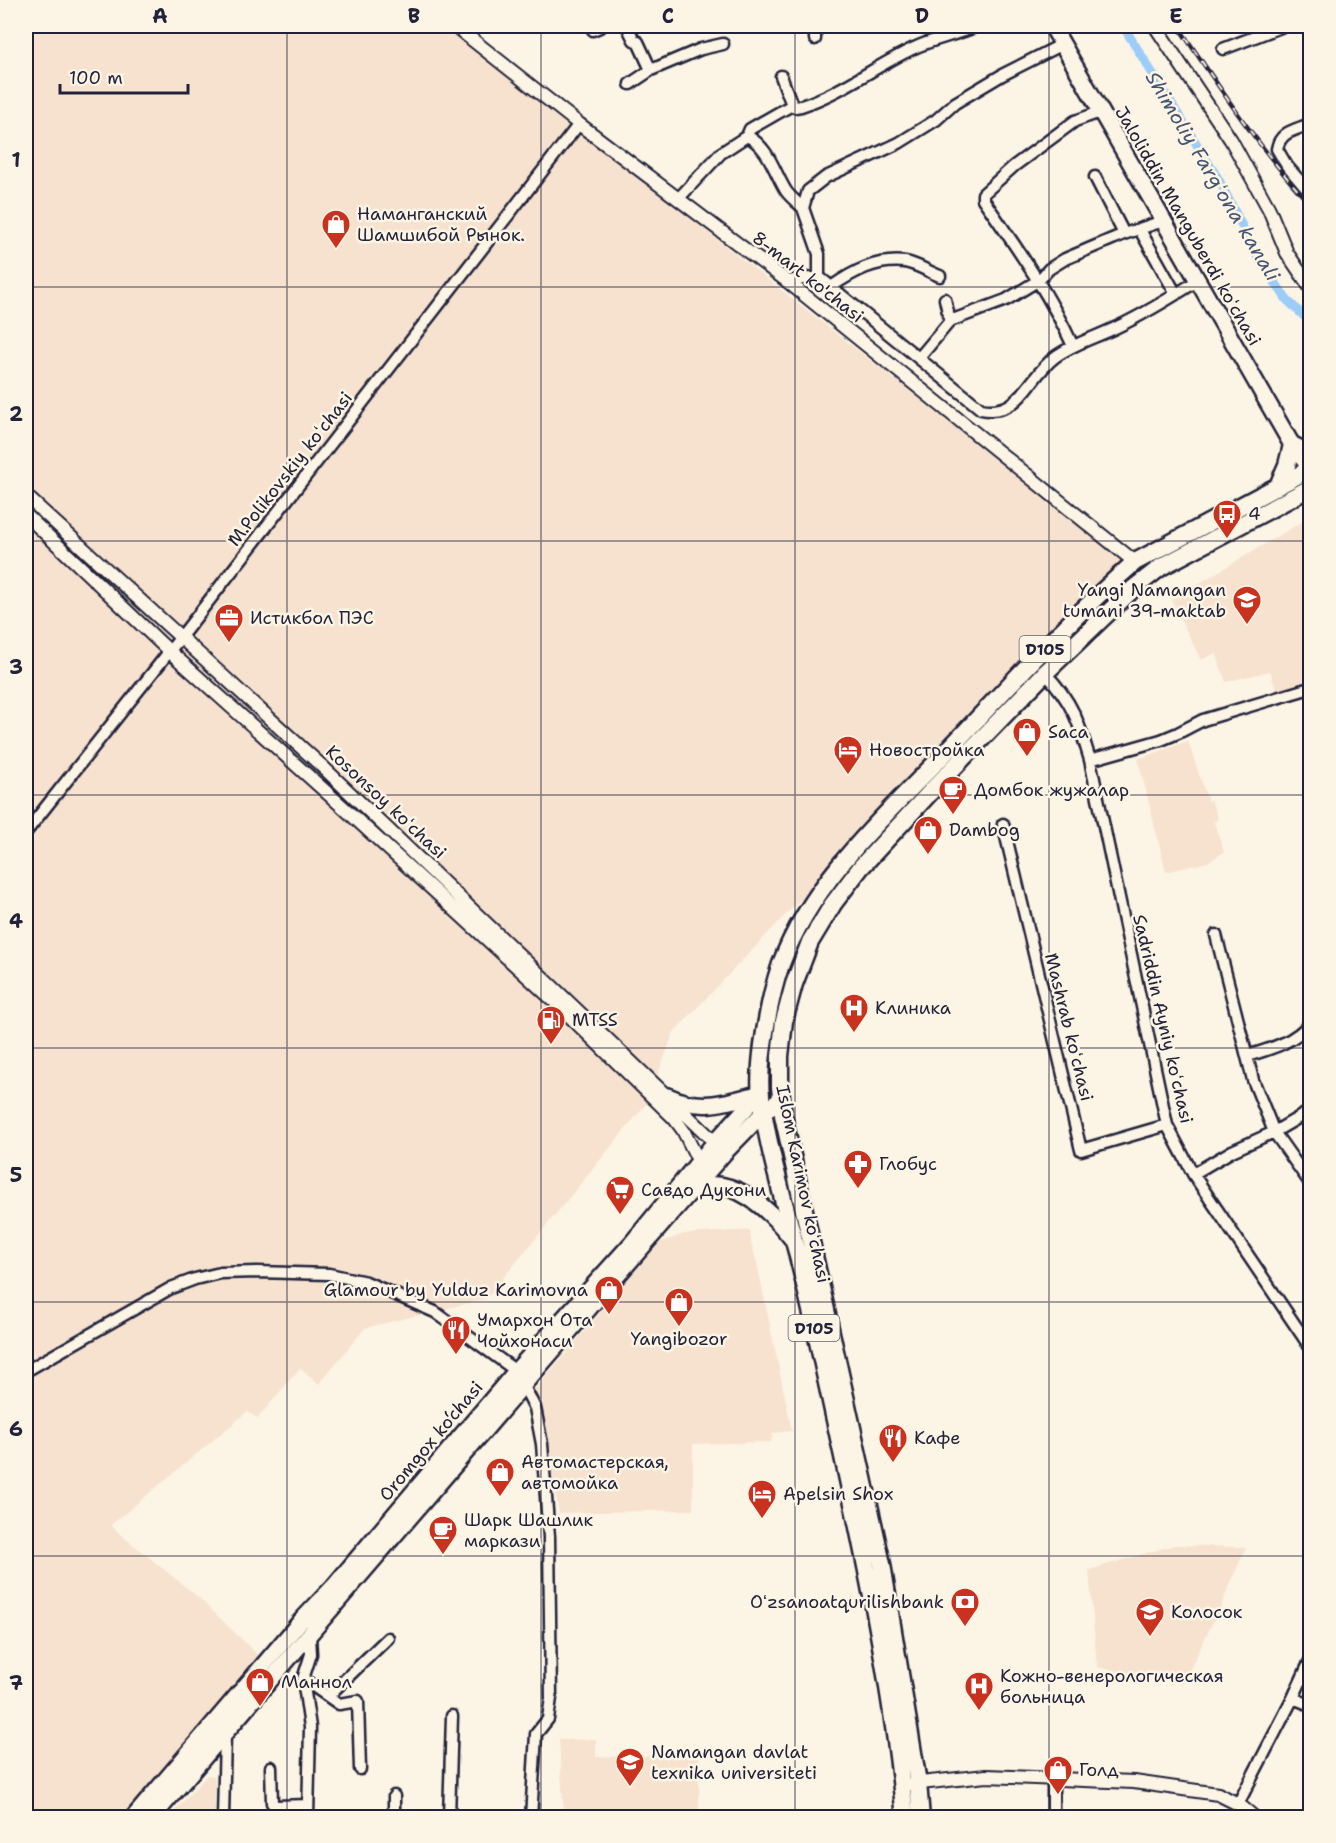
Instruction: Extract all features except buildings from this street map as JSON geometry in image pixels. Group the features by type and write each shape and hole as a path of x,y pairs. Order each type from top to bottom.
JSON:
{"main road":[{"name":"Jaloliddin Manguberdi koʻchasi","path":"1052,26 1292,445 1311,468"},
{"path":"1278,486 1292,445 1311,454"},
{"name":"Islom Karimov koʻchasi","path":"921,1818 910,1784 866,1561 760,1093 769,1011 781,965 794,934 820,892 847,858 1023,670 1112,582 1135,562 1311,468"},
{"name":"Islom Karimov koʻchasi","path":"905,1818 910,1784 882,1564 780,1093 780,1056 784,1021 794,984 810,942 833,904 861,867 934,787 1045,674 1134,588 1161,567 1311,488"},
{"path":"668,1096 691,1105 711,1106 760,1093 780,1093"},
{"name":"Oromgox ko‘chasi","path":"133,1818 310,1635 693,1190 720,1147 760,1093"},
{"name":"Oromgox ko‘chasi","path":"152,1818 225,1735 237,1709 516,1371 631,1244 699,1162 764,1112 780,1093"},
{"path":"693,1190 715,1184 740,1192 770,1215 795,1242"}],"street":[{"name":"8-mart ko'chasi","path":"454,26 579,124 787,281 1135,562"},
{"path":"627,26 634,40 638,42 651,70"},
{"path":"815,26 816,39"},
{"path":"678,199 720,153 747,136 750,129 792,105 797,107 809,104 838,91 913,48 977,26"},
{"path":"1155,26 1231,140 1269,209 1287,253 1311,287"},
{"path":"1223,49 1283,26"},
{"path":"630,84 651,70 701,50 723,44"},
{"path":"803,208 808,191 826,177 899,143 936,120 955,103 1002,75 1063,44"},
{"path":"781,76 792,105"},
{"path":"1073,346 1058,312 1039,280 983,200 982,194 1014,166 1075,121 1100,112"},
{"name":"M.Polikovskiy koʻchasi","path":"26,832 180,638 579,124"},
{"path":"1311,124 1284,134 1278,144 1279,155 1311,193"},
{"path":"747,136 759,145 772,162 786,191 803,208 819,254 819,277"},
{"path":"1095,177 1124,234"},
{"path":"919,358 950,321 1006,300 1039,280 1049,269 1065,259 1124,234 1163,221"},
{"path":"1140,230 1176,294"},
{"path":"831,287 856,270 877,264 905,262 940,276"},
{"path":"787,281 819,277 981,409 992,411 1002,410 1012,405 1053,358 1073,346 1119,326 1197,280"},
{"path":"945,299 950,321"},
{"name":"Kosonsoy koʻchasi","path":"26,496 326,770 720,1147"},
{"name":"Kosonsoy koʻchasi","path":"26,516 169,651 344,808 576,1022 674,1118 699,1162"},
{"name":"Sadriddin Ayniy koʻchasi","path":"1045,674 1062,691 1074,710 1090,760 1167,1125 1193,1174 1311,1347"},
{"path":"1090,760 1170,736 1203,720 1311,688"},
{"name":"Mashrab koʻchasi","path":"1003,824 1081,1150 1167,1125"},
{"path":"1216,935 1253,1080 1274,1132 1311,1183"},
{"path":"1247,1056 1288,1040 1303,1032 1311,1023"},
{"path":"1193,1174 1232,1151 1274,1132 1311,1111"},
{"path":"26,1371 171,1288 195,1278 220,1273 257,1272 329,1274 366,1282 435,1312 516,1371 535,1408 542,1444 549,1537 551,1698 548,1719 536,1734 531,1818"},
{"path":"308,1818 310,1726 303,1679 311,1654 310,1635"},
{"path":"328,1696 388,1638"},
{"path":"1238,1804 1311,1661"},
{"path":"303,1679 339,1704 358,1701 360,1769"},
{"path":"1293,1698 1311,1705"},
{"path":"449,1818 452,1716"},
{"path":"223,1818 225,1735"},
{"path":"271,1767 272,1803 275,1806 308,1805"},
{"path":"910,1784 986,1776 1134,1782 1218,1794 1238,1804 1255,1818"},
{"path":"1053,1779 1053,1818"},
{"path":"394,1796 394,1818"},
{"path":"283,1806 283,1818"}],"shaded area":[{"path":"26,26 446,26 1124,560 674,1032 647,1103 486,1299 365,1328 319,1384 300,1368 258,1418 247,1412 111,1525 197,1596 261,1658 127,1817 26,1818"},
{"name":"Yangi Namangan tumani 39-maktab","path":"1310,517 1310,683 1277,693 1270,671 1226,682 1216,653 1201,660 1171,600"},
{"path":"1188,741 1208,801 1211,800 1218,819 1214,822 1224,852 1208,862 1166,872 1138,759"},
{"name":"Yangibozor","path":"750,1230 792,1431 773,1433 771,1442 693,1444 693,1510 559,1513 549,1456 533,1392 659,1243 684,1234"},
{"name":"Колосок","path":"1174,1545 1246,1547 1220,1608 1183,1683 1097,1667 1089,1570"},
{"name":"Namangan davlat texnika universiteti","path":"596,1739 596,1757 699,1755 699,1817 564,1817 559,1740"},
{"path":"207,1775 215,1776 215,1817 173,1817 172,1814"}],"waterway":[{"name":"Shimoliy Fargʻona kanali","path":"1123,26 1219,180 1256,254 1287,300 1310,322"}],"railway":[{"path":"1178,26 1257,140 1310,204"}],"place":[{"name":"Наманганский Шамшибой Рынок.","path":"336,250"},
{"name":"4","path":"1227,540"},
{"name":"Yangi Namangan tumani 39-maktab","path":"1247,626"},
{"name":"Истикбол ПЭС","path":"229,644"},
{"name":"Saca","path":"1027,758"},
{"name":"Новостройка","path":"848,776"},
{"name":"Домбок жужалар","path":"953,816"},
{"name":"Dambog","path":"928,856"},
{"name":"Клиника","path":"854,1034"},
{"name":"MTSS","path":"551,1046"},
{"name":"Глобус","path":"858,1190"},
{"name":"Савдо Дукони","path":"620,1216"},
{"name":"Glamour by Yulduz Karimovna","path":"609,1316"},
{"name":"Yangibozor","path":"679,1328"},
{"name":"Умархон Ота Чойхонаси","path":"456,1356"},
{"name":"Кафе","path":"893,1464"},
{"name":"Автомастерская, автомойка","path":"500,1498"},
{"name":"Apelsin Shox","path":"762,1520"},
{"name":"Шарк Шашлик маркази","path":"443,1556"},
{"name":"Oʻzsanoatqurilishbank","path":"965,1628"},
{"name":"Колосок","path":"1150,1638"},
{"name":"Маннол","path":"260,1708"},
{"name":"Кожно-венерологическая больница","path":"979,1712"},
{"name":"Namangan davlat texnika universiteti","path":"630,1788"},
{"name":"Голд","path":"1058,1796"}]}
